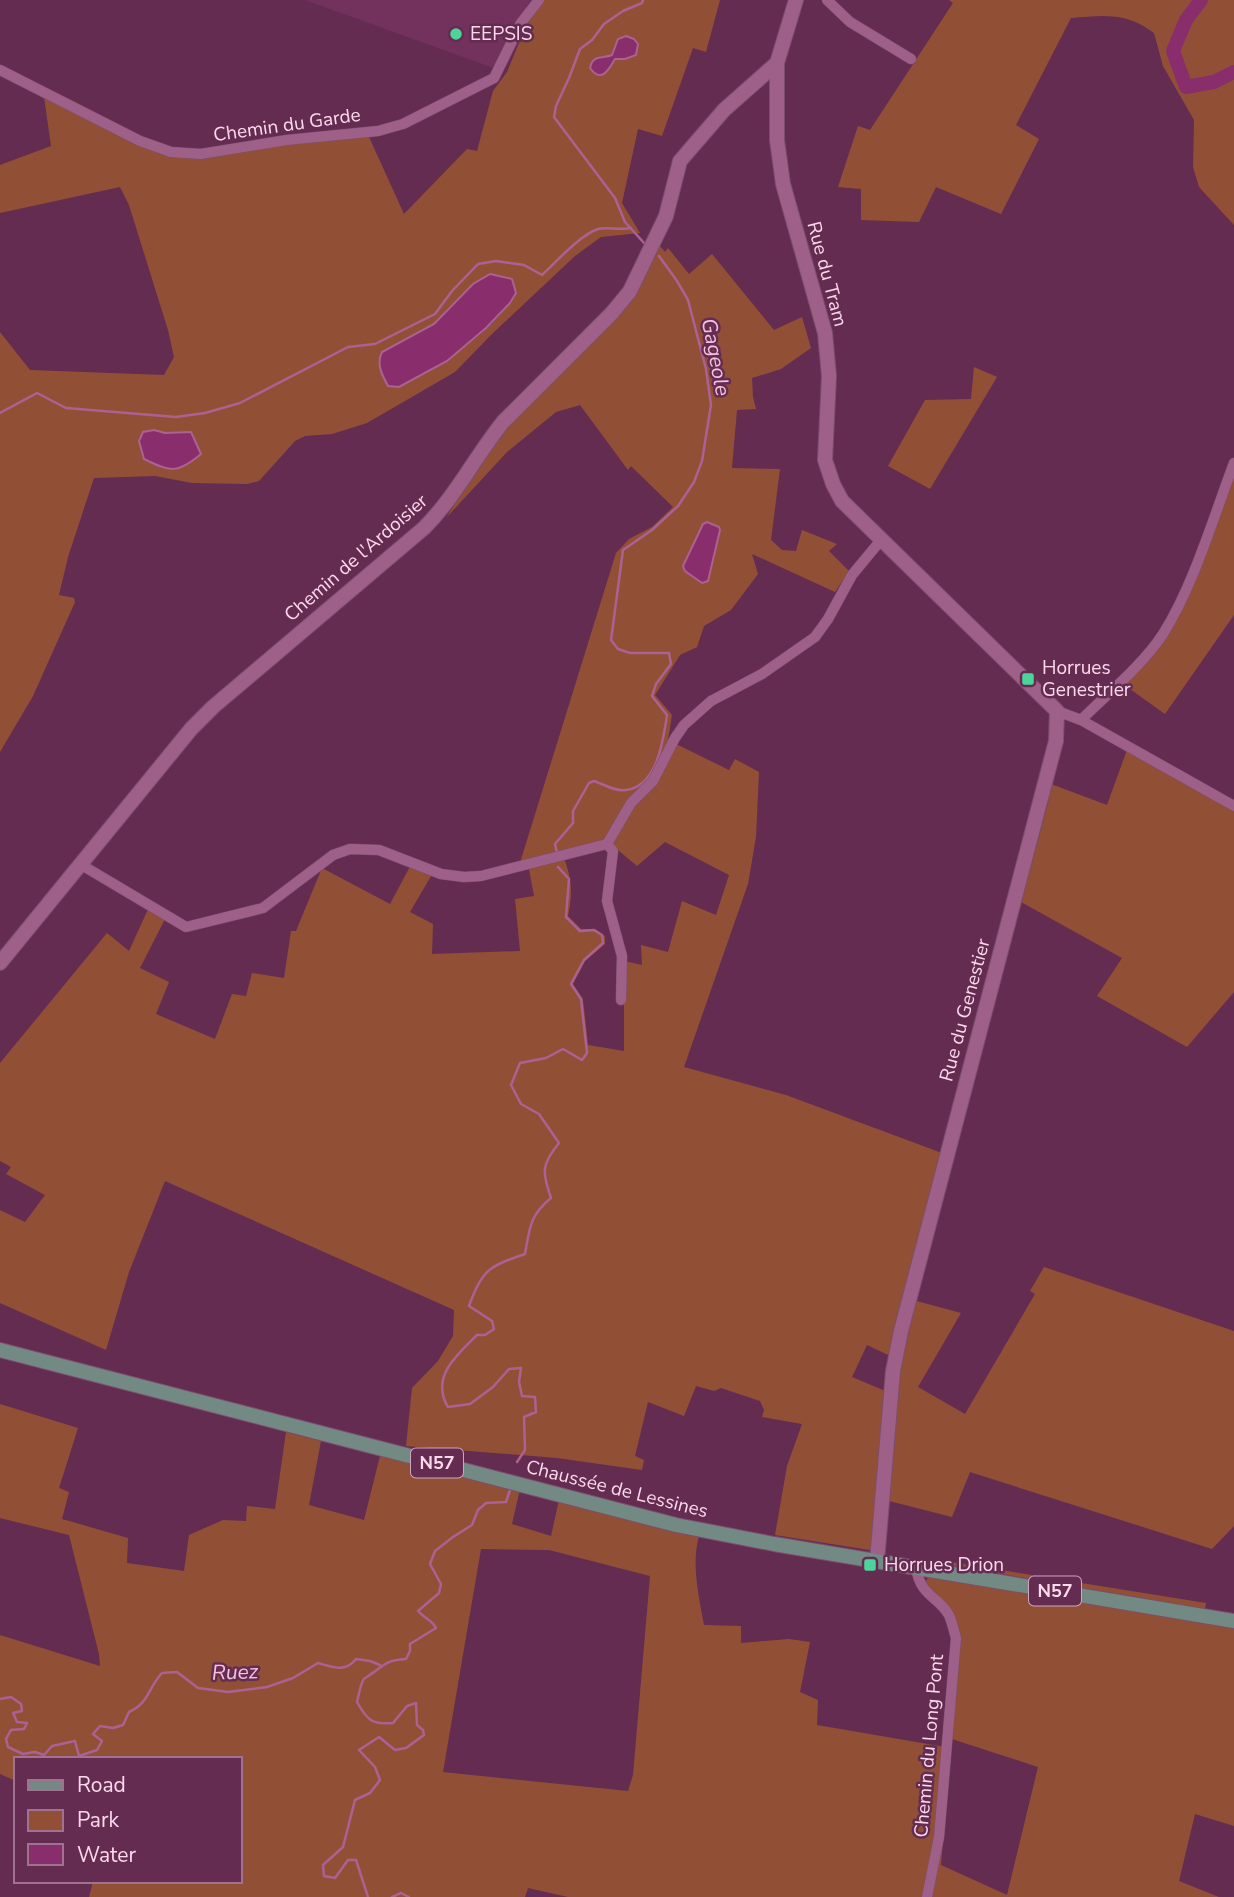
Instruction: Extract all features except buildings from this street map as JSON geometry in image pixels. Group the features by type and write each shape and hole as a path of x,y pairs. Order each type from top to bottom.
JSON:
{"main road":[{"name":"Chaussée de Lessines","path":"0,1350 676,1525 1234,1621"}],"street":[{"name":"Chemin du Garde","path":"0,70 140,141 171,152 201,154 287,140 378,131 403,124 494,78 521,23 539,0"},
{"name":"Rue du Tram","path":"796,0 777,63 777,140 783,184 825,333 829,376 825,449 827,470 842,501 881,540"},
{"path":"827,0 850,22 911,59"},
{"name":"Chemin de l'Ardoisier","path":"0,963 171,751 213,707 403,547 440,512 503,422 612,313 630,291 666,216 680,161 724,110 777,63"},
{"path":"1081,720 1163,635 1191,574 1234,463"},
{"path":"80,864 186,927 262,908 333,855 350,849 379,850 432,872 464,877 481,876 552,860 607,844 631,803 653,780 684,725 710,701 762,674 815,637 852,575 881,540 1057,711 1081,720 1234,806"},
{"name":"Rue du Genestier","path":"877,1561 893,1371 901,1331 1056,741 1057,711"},
{"path":"607,844 613,850 607,901 622,956 621,1000"},
{"name":"Chemin du Long Pont","path":"916,1568 920,1584 948,1614 956,1638 939,1837 928,1897"}],"shaded area":[{"name":"EEPSIS","path":"305,0 534,0 499,70"}],"green space":[{"path":"544,0 720,0 706,52 693,48 662,136 638,129 622,203 640,233 601,237 575,256 455,372 367,423 332,434 305,436 295,441 259,481 247,484 192,483 155,476 94,478 68,557 59,595 74,598 75,602 33,696 0,752 0,332 30,370 164,375 174,357 129,205 120,187 0,213 0,165 51,146 44,97 182,157 203,159 287,144 369,137 404,214 467,149 477,151 493,91 507,72 526,26","holes":["491,274 516,292 494,322 479,335 448,358 399,387 393,346 434,324 473,284"]},
{"path":"949,0 1234,0 1234,225 1199,187 1193,167 1194,120 1163,66 1154,33 1134,21 1115,16 1071,18 1016,125 1039,139 1001,214 936,187 919,222 861,220 861,189 838,187 858,126 870,130 953,3"},
{"path":"660,246 665,252 668,248 689,274 712,254 774,330 802,317 811,348 781,369 752,378 756,409 737,410 732,468 780,469 771,540 782,550 796,551 802,530 837,544 829,551 849,571 835,592 752,554 758,574 731,610 704,626 697,647 680,655 655,695 672,715 668,740 729,770 735,759 759,772 756,837 748,884 684,1067 786,1095 950,1156 913,1300 961,1313 918,1387 965,1414 1035,1294 1030,1291 1044,1267 1234,1331 1234,1526 1212,1549 970,1472 952,1517 885,1500 882,1552 775,1535 787,1466 802,1424 762,1417 764,1410 760,1401 721,1388 714,1391 696,1386 684,1416 648,1402 635,1456 644,1460 642,1470 557,1458 406,1446 412,1388 438,1361 453,1336 454,1310 165,1181 129,1272 106,1350 0,1303 0,1210 25,1222 45,1195 6,1174 11,1167 0,1161 0,1063 107,933 129,951 150,905 167,915 140,968 169,982 156,1014 215,1039 232,994 246,996 252,973 284,978 291,931 296,931 322,868 390,904 413,861 434,871 410,912 433,924 432,954 520,951 515,899 534,896 528,864 519,866 616,553 629,539 652,527 673,507 631,466 628,470 580,405 556,412 507,452 446,518 492,444","holes":["606,840 637,866 665,842 729,875 716,915 682,901 668,952 641,945 642,965 624,961 624,1051 588,1045 583,999 573,984 585,961 605,944 605,936 595,929 581,929 568,916 571,886 563,855","867,1345 899,1360 895,1395 852,1377"]},
{"path":"974,367 997,377 930,489 888,466 925,400 971,399"},
{"path":"1234,467 1234,615 1165,714 1123,684 1165,634"},
{"path":"1127,750 1234,805 1234,992 1187,1047 1097,996 1122,958 1021,902 1051,784 1107,805"},
{"path":"0,1404 78,1428 59,1488 69,1492 62,1519 128,1538 127,1563 184,1571 189,1535 223,1520 246,1521 247,1506 275,1509 286,1432 321,1441 309,1505 364,1520 380,1456 520,1489 512,1524 551,1536 559,1500 699,1536 696,1569 704,1625 741,1626 741,1643 789,1639 810,1642 800,1692 818,1700 817,1725 951,1748 941,1865 1007,1895 1038,1767 952,1739 960,1638 925,1583 930,1574 1234,1625 1234,1826 1195,1814 1179,1881 1219,1897 568,1897 528,1888 525,1897 89,1897 92,1883 242,1883 242,1757 14,1757 14,1780 0,1774 0,1635 100,1666 69,1535 0,1518","holes":["481,1549 549,1550 650,1576 633,1775 628,1791 443,1772"]},
{"path":"939,1560 1206,1603 1205,1609 938,1563"}],"water":[{"path":"626,36 638,44 636,55 615,59 602,75 594,73 590,68 593,61 612,55 618,39"},
{"path":"490,274 512,279 516,293 510,303 486,328 447,361 399,387 388,386 380,365 382,352 434,324 473,284"},
{"path":"154,430 165,433 191,432 201,454 186,465 174,469 161,467 144,459 139,441 143,432"},
{"path":"707,522 720,530 708,581 702,583 685,571 683,566 703,524"}],"waterway":[{"name":"Gageole","path":"643,0 604,24 592,40 580,49 554,117 615,198 625,222 645,244"},
{"path":"1201,0 1186,20 1173,51 1186,87 1214,82 1234,72"},
{"path":"0,413 37,393 66,408 176,417 205,413 240,403 348,347 375,344 435,314 452,291 478,264 496,261 524,265 542,275 591,232 601,228 631,228"},
{"name":"Gageole","path":"557,853 555,844 573,823 573,811 589,783 594,781 614,789 626,790 637,787 645,780 661,749 667,715 652,696 656,684 671,664 669,653 630,653 618,649 611,640 623,550 652,530 678,506 694,482 702,461 711,405 706,369 688,300 659,256"},
{"name":"Gageole","path":"517,1462 525,1450 524,1417 536,1412 535,1397 522,1396 519,1382 521,1368 509,1369 493,1387 470,1404 448,1407 442,1386 448,1367 461,1350 477,1335 485,1335 494,1329 492,1321 469,1306 478,1284 495,1266 525,1254 534,1217 551,1198 545,1169 549,1157 559,1143 539,1114 521,1104 511,1085 520,1063 546,1058 563,1049 582,1060 587,1053 581,999 571,984 584,960 603,943 602,935 594,930 580,931 566,917 569,879 558,867"},
{"name":"Gageole","path":"368,1897 356,1860 348,1860 335,1878 324,1876 323,1865 343,1847 355,1800 370,1793 380,1780 375,1767 359,1750 379,1737 395,1750 406,1748 424,1735 417,1725 416,1703 407,1706 393,1723 375,1722 367,1717 357,1702 362,1684 364,1679 385,1664 406,1659 410,1644 436,1628 418,1611 439,1593 441,1584 430,1564 435,1551 472,1525 478,1510 486,1503 506,1502 510,1490"},
{"name":"Ruez","path":"0,1699 11,1697 21,1704 22,1711 13,1713 17,1722 27,1723 24,1729 11,1730 6,1739 8,1747 23,1754 35,1752 44,1755 52,1746 75,1741 79,1756 97,1750 102,1741 93,1734 100,1726 113,1728 123,1725 129,1712 145,1700 162,1673 177,1672 198,1688 228,1692 267,1687 293,1678 318,1663 343,1667 356,1659 380,1665"},
{"name":"Gageole","path":"392,1897 401,1893 409,1897"}],"place":[{"name":"EEPSIS","path":"456,34"},
{"name":"Horrues Genestrier","path":"1028,679"},
{"name":"Horrues Drion","path":"870,1565"}]}
